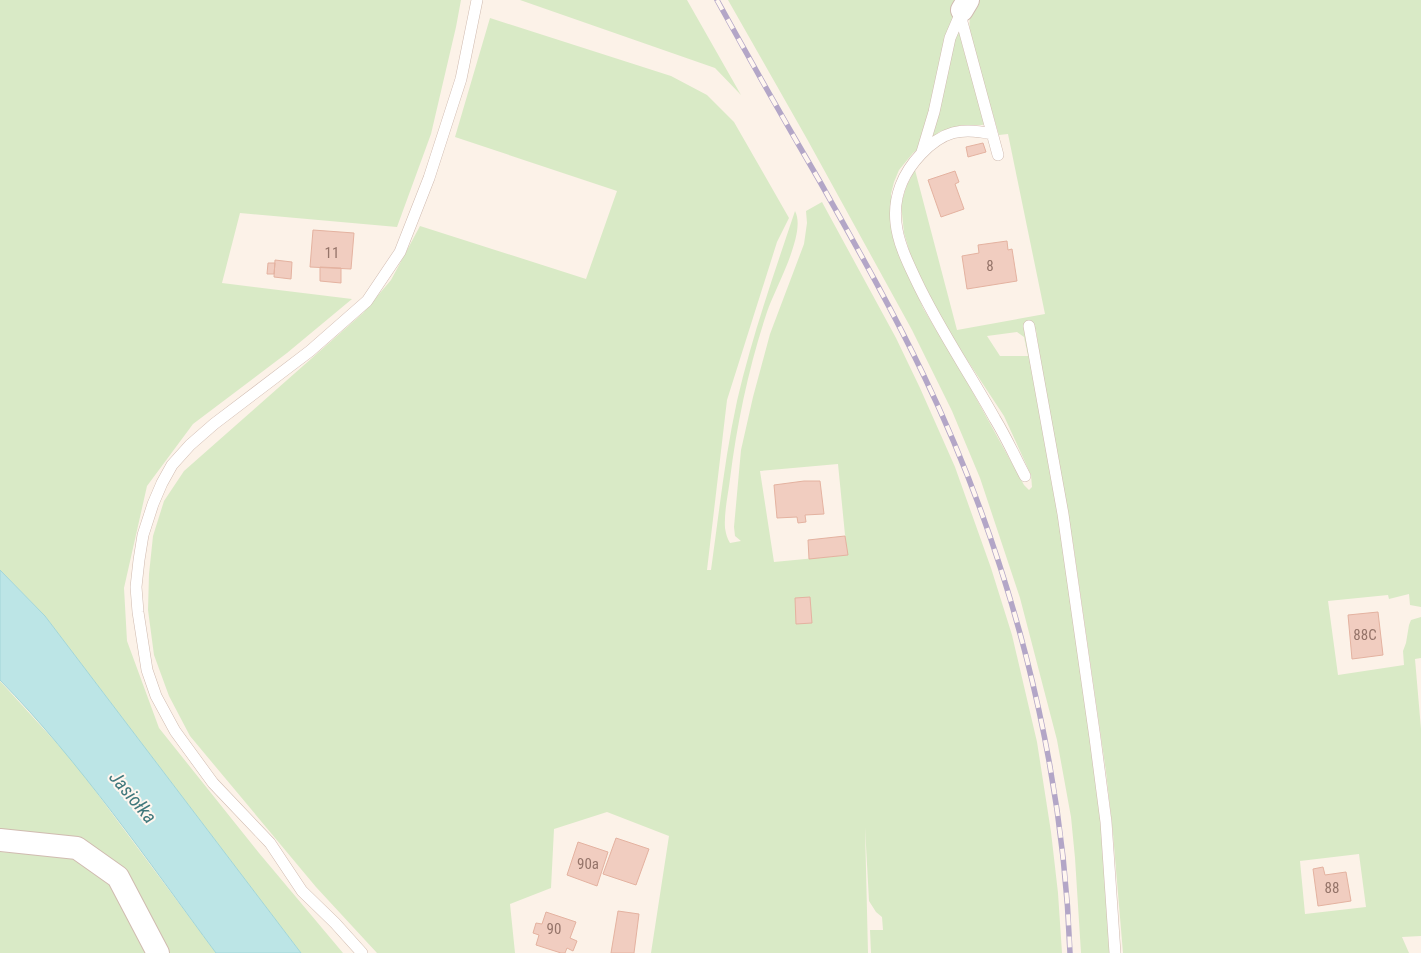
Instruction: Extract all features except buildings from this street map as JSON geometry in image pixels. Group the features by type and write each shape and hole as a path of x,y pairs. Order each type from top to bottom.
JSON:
{"street":[{"path":"0,840 77,848 118,876 158,953"}],"lane":[{"path":"362,953 302,891 270,843 213,783 175,731 156,696 147,670 136,587 139,560 143,535 162,482 172,465 190,445 214,424 310,351 367,301 400,252 429,178 462,79 477,0"},
{"path":"965,5 962,22 998,155"},
{"path":"921,154 932,120 950,38 965,5"},
{"path":"992,134 978,130 954,131 934,142 921,154 903,178 898,192 896,224 912,272 931,311 995,419 1025,476"},
{"path":"1030,326 1063,514 1095,738 1106,822 1115,953"}],"green space":[{"path":"0,0 461,0 431,134 397,227 240,213 222,283 352,299 287,353 193,424 147,486 124,588 127,641 159,728 259,853 343,953 301,953 45,616 0,570"},
{"path":"520,0 687,0 741,95 715,68"},
{"path":"728,0 963,0 961,36 963,48 985,116 985,124 962,125 939,132 913,153 899,170 894,182 891,194 891,229 923,308 966,380 1024,485 1029,490 1032,487 1031,475 1004,416 946,328 912,260 904,233 901,204 907,185 915,170 957,330 1045,314 1008,134 999,135 970,37 970,18 975,0 1421,0 1421,607 1410,605 1409,594 1389,599 1388,595 1328,601 1338,675 1404,665 1403,651 1409,625 1411,620 1421,617 1421,658 1415,659 1421,729 1421,936 1402,937 1409,953 1123,953 1106,772 1073,543 1036,330 1032,324 1100,807 1111,953 1081,953 1071,817 1057,740 1020,598 980,478 952,411 912,330","holes":["1017,332 1024,337 1028,356 1000,356 987,336","1359,854 1366,907 1305,914 1300,861"]},
{"path":"490,18 671,76 707,95 734,122 789,218 777,242 727,400 707,570 711,570 737,401 764,305 795,211 798,221 794,246 767,312 749,374 740,416 725,516 725,530 730,543 741,541 735,536 734,527 741,450 753,397 770,334 804,244 807,223 806,211 822,202 896,338 920,388 955,467 991,568 1012,635 1037,742 1051,832 1062,953 871,953 870,930 883,930 882,917 876,912 869,901 865,827 868,953 651,953 669,836 607,812 554,829 551,888 510,904 515,953 377,953 316,887 190,736 169,696 154,655 148,610 153,536 164,501 184,471 363,313 391,280 420,226 586,279 617,191 455,137","holes":["838,464 847,555 774,562 760,471"]},
{"path":"0,681 73,761 216,953 161,953 119,871 0,835"},
{"path":"0,852 73,855 117,889 147,953 0,953"}],"water":[{"name":"Jasiołka","path":"0,570 45,616 301,953 216,953 86,778 0,680"}],"railway":[{"path":"717,0 899,326 924,376 982,513 1006,584 1026,657 1043,731 1056,805 1065,879 1070,953"}]}
